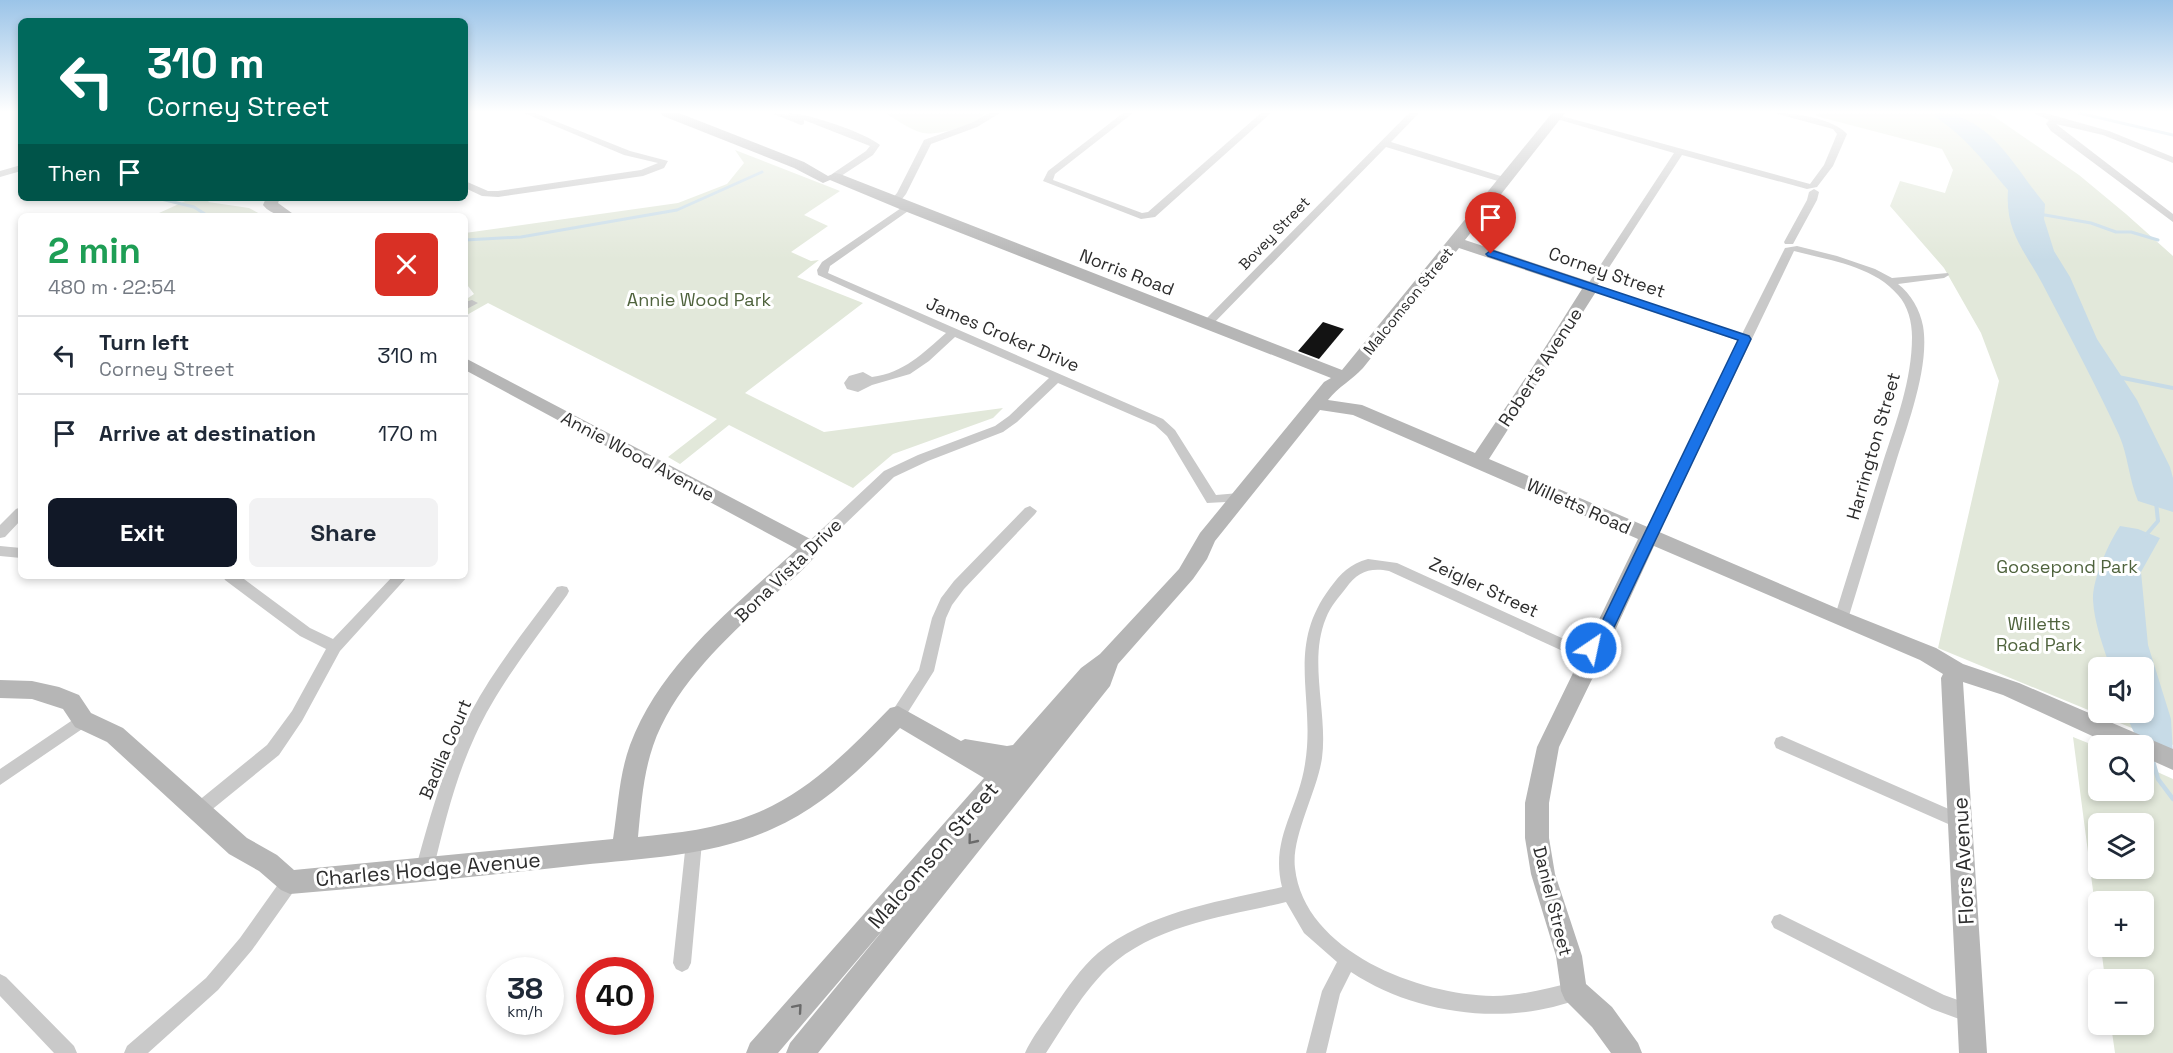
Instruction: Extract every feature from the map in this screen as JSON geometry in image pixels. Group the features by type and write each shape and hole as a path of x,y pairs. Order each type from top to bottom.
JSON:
{"street":[{"path":"468,185 486,194 498,194 643,173 661,166 663,162"},
{"name":"Norris Road","path":"791,162 833,173 886,201 900,204 1345,377"},
{"path":"833,173 847,162"},
{"path":"833,173 852,162"},
{"path":"900,204 901,194 916,162"},
{"path":"1065,162 1051,173 1048,181 1141,216 1151,215 1158,210 1211,162"},
{"name":"Bovey Street","path":"1207,324 1365,162"},
{"path":"1446,162 1504,180"},
{"name":"Malcomson Street","path":"1200,554 1217,540 1328,406 1341,388 1345,377 1519,162"},
{"name":"Roberts Avenue","path":"1478,462 1672,162"},
{"path":"1722,162 1812,188"},
{"path":"1583,654 1600,640 1791,247 1789,239 1812,200 1812,188 1830,162"},
{"path":"2098,162 2173,219"},
{"path":"0,174 18,169"},
{"path":"271,201 270,205 273,208 283,213"},
{"name":"James Croker Drive","path":"900,204 826,264 822,274 1159,422 1171,433 1212,500 1239,498"},
{"name":"Corney Street","path":"1456,242 1745,339"},
{"path":"1791,247 1867,270 1892,281 1944,275"},
{"name":"Harrington Street","path":"1841,619 1910,395 1916,359 1917,324 1903,291 1892,281"},
{"path":"868,381 889,380 905,374 954,332"},
{"name":"Annie Wood Avenue","path":"468,365 811,548"},
{"name":"Bona Vista Drive","path":"624,849 642,746 655,715 689,665 889,474 922,458 999,429 1013,419 1057,377"},
{"name":"Malcomson Street","path":"800,1053 1005,786 1022,753 1089,674 1108,660 1186,574 1200,554 1207,538 1239,498 1330,386 1345,377"},
{"name":"Willetts Road","path":"1328,406 1356,409 1901,644 1953,674 2058,711 2114,735"},
{"path":"893,720 926,672 939,618 946,602 959,585 1030,511"},
{"path":"0,533 18,515"},
{"path":"0,551 18,553"},
{"name":"Zeigler Street","path":"1290,893 1286,868 1288,840 1312,774 1318,732 1312,647 1316,624 1325,605 1352,570 1368,563 1392,567 1583,654"},
{"path":"234,579 306,632 335,647"},
{"path":"198,811 264,757 286,734 335,647 398,579"},
{"name":"Badila Court","path":"424,872 436,822 460,753 476,717 493,688 562,591"},
{"name":"Daniel Street","path":"1574,991 1569,956 1543,874 1537,838 1537,803 1548,747 1584,673 1583,654"},
{"name":"Malcomson Street","path":"760,1053 1102,680 1108,660"},
{"name":"Flors Avenue","path":"1953,674 1973,1053"},
{"name":"Charles Hodge Avenue","path":"0,689 32,690 59,696 71,702 83,720 115,735 238,846 268,863 290,882 424,872 694,842 734,832 791,808 820,790 855,759 893,720"},
{"path":"0,778 83,720"},
{"path":"893,720 950,746 1005,786"},
{"path":"893,720 1005,786"},
{"path":"1782,743 1961,822"},
{"path":"950,746 997,755 1022,753"},
{"name":"Willetts Road","path":"2154,752 2171,759"},
{"path":"682,963 694,842"},
{"path":"134,1053 207,989 227,967 290,882"},
{"path":"1035,1053 1085,980 1103,961 1122,946 1143,934 1177,921 1290,893 1309,926 1348,960 1403,987 1464,1004 1517,1004 1574,991 1602,1017 1628,1053"},
{"path":"1780,922 1939,1002 1970,1014"},
{"path":"1316,1053 1331,991 1348,960"},
{"path":"0,983 67,1053"}],"green space":[{"name":"Annie Wood Park","path":"766,162 840,191 804,215 828,226 791,252 811,261 819,260 797,277 863,303 745,393 824,432 1003,408 993,418 893,454 853,488 729,425 680,464 668,457 717,419 488,303 468,314 468,298 474,294 468,286 468,233 678,203 727,184 744,163"},
{"name":"Goosepond Park","path":"1949,162 2060,162 2126,214 2173,256 2173,745 2154,737 2154,735 2120,723 2154,723 2154,657 2088,657 2088,710 1938,648 1999,381 1981,333 1944,268 1890,206 1900,181 1945,193 1953,170"},
{"path":"185,201 209,201 249,208 258,213 159,213"},
{"path":"2073,737 2088,743 2088,801 2154,801 2154,770 2173,779 2173,1053 2115,1053 2112,1035 2154,1035 2154,969 2104,969 2102,957 2154,957 2154,891 2093,891 2091,879 2154,879 2154,813 2088,813 2088,852"}],"water":[{"path":"1985,162 2014,162 2045,204 2044,219 2054,251 2070,277 2097,339 2137,400 2170,467 2173,478 2173,512 2138,501 2119,435 2042,283 2017,240 2010,217 2008,190"},
{"path":"2120,526 2138,529 2160,538 2141,572 2148,645 2152,657 2107,657 2097,625 2093,592 2098,572"},
{"path":"2154,664 2171,719 2173,754 2154,747 2154,735 2135,735 2130,723 2154,723"}],"building":[{"path":"1323,322 1344,329 1319,359 1298,351"}],"waterway":[{"path":"468,240 521,237 677,210 762,172"},
{"path":"169,201 194,207 203,213"},
{"path":"2039,214 2091,223 2116,232 2131,232 2158,240"},
{"path":"2118,377 2173,388"},
{"path":"2146,535 2158,521 2156,502"},
{"path":"2154,765 2158,779 2173,799"}],"route":[{"path":"1491,254 1745,339 1600,640 1591,648"}],"park label":[{"name":"Willetts Road Park","path":"2039,633"}]}
